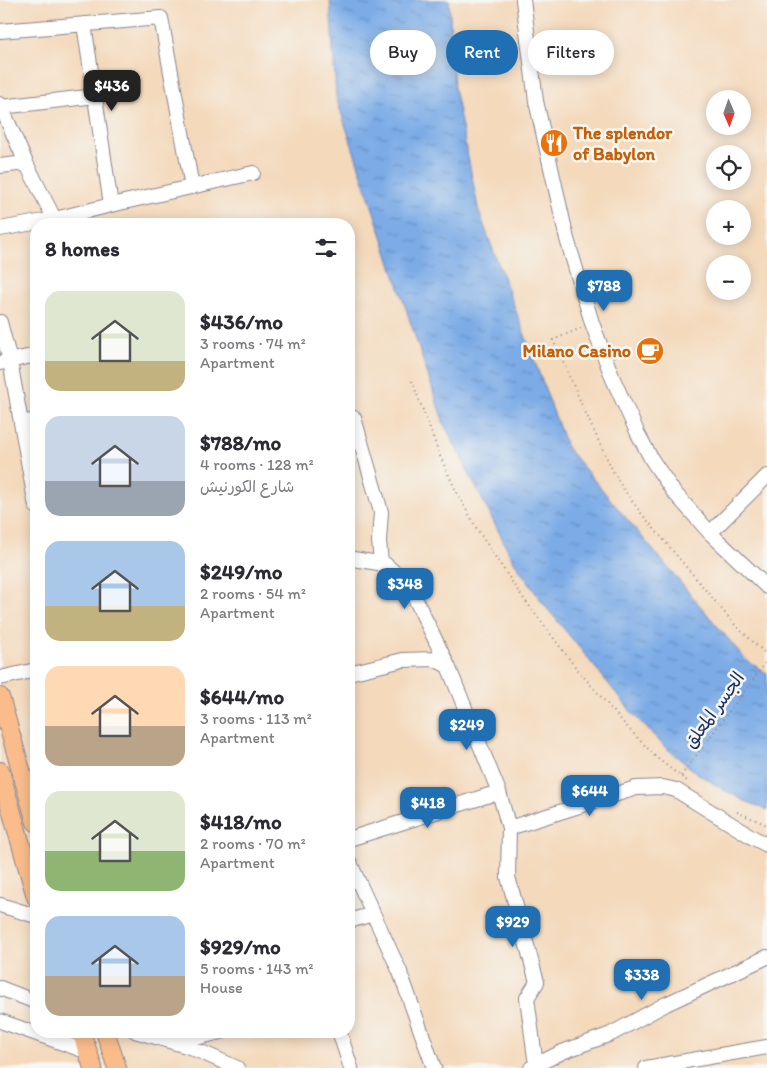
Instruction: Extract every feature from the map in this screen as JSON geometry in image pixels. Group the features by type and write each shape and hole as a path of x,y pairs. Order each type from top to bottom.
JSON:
{"main road":[{"path":"0,697 30,801"},
{"path":"0,770 30,876"},
{"path":"83,1038 91,1060"},
{"path":"91,1060 107,1038"},
{"path":"107,1038 117,1068"}],"street":[{"path":"523,0 536,101 567,239 592,323 625,407 652,460 673,491 710,533 765,582"},
{"path":"0,31 161,18 192,187"},
{"path":"84,24 96,96 110,205"},
{"path":"54,218 26,163 1,106 96,96"},
{"path":"0,166 26,163"},
{"path":"69,218 110,205 253,173"},
{"path":"0,229 30,225"},
{"path":"0,322 5,362 21,423 30,470"},
{"path":"5,362 30,356"},
{"path":"21,423 30,421"},
{"path":"355,421 381,512 379,541 381,563"},
{"path":"710,533 767,476"},
{"path":"355,559 385,564 408,584 448,666 499,792 509,828 508,877 538,982 527,998 534,1066 562,1052 611,1034 666,1004 767,957"},
{"path":"355,672 403,660 434,659 448,666"},
{"path":"0,678 30,671"},
{"path":"509,828 636,788 663,787 676,790 752,837 767,844"},
{"path":"355,837 499,792"},
{"path":"355,874 400,972 434,1068"},
{"path":"0,905 30,914"},
{"path":"355,919 374,914"},
{"path":"0,988 30,1000"},
{"path":"0,1021 30,1034"},
{"path":"40,1038 91,1060"},
{"path":"176,1038 190,1047 237,1068"},
{"path":"341,1038 351,1068"},
{"path":"646,1068 767,1047"}],"path":[{"path":"592,323 553,340 614,473 631,500 666,543 735,625 767,655"},
{"path":"412,381 440,456 457,493 477,529 518,591 577,669 629,730 657,758 688,782"},
{"name":"الجسر المعلق","path":"686,770 767,661"},
{"path":"734,811 767,825"}],"water":[{"path":"330,0 449,0 451,30 446,30 446,75 453,75 454,87 479,212 567,448 746,660 767,673 767,810 722,789 697,773 665,747 633,714 542,602 513,560 444,424 336,97"}],"place":[{"name":"The splendor of Babylon","path":"554,143"},
{"name":"Milano Casino","path":"650,351"}]}
